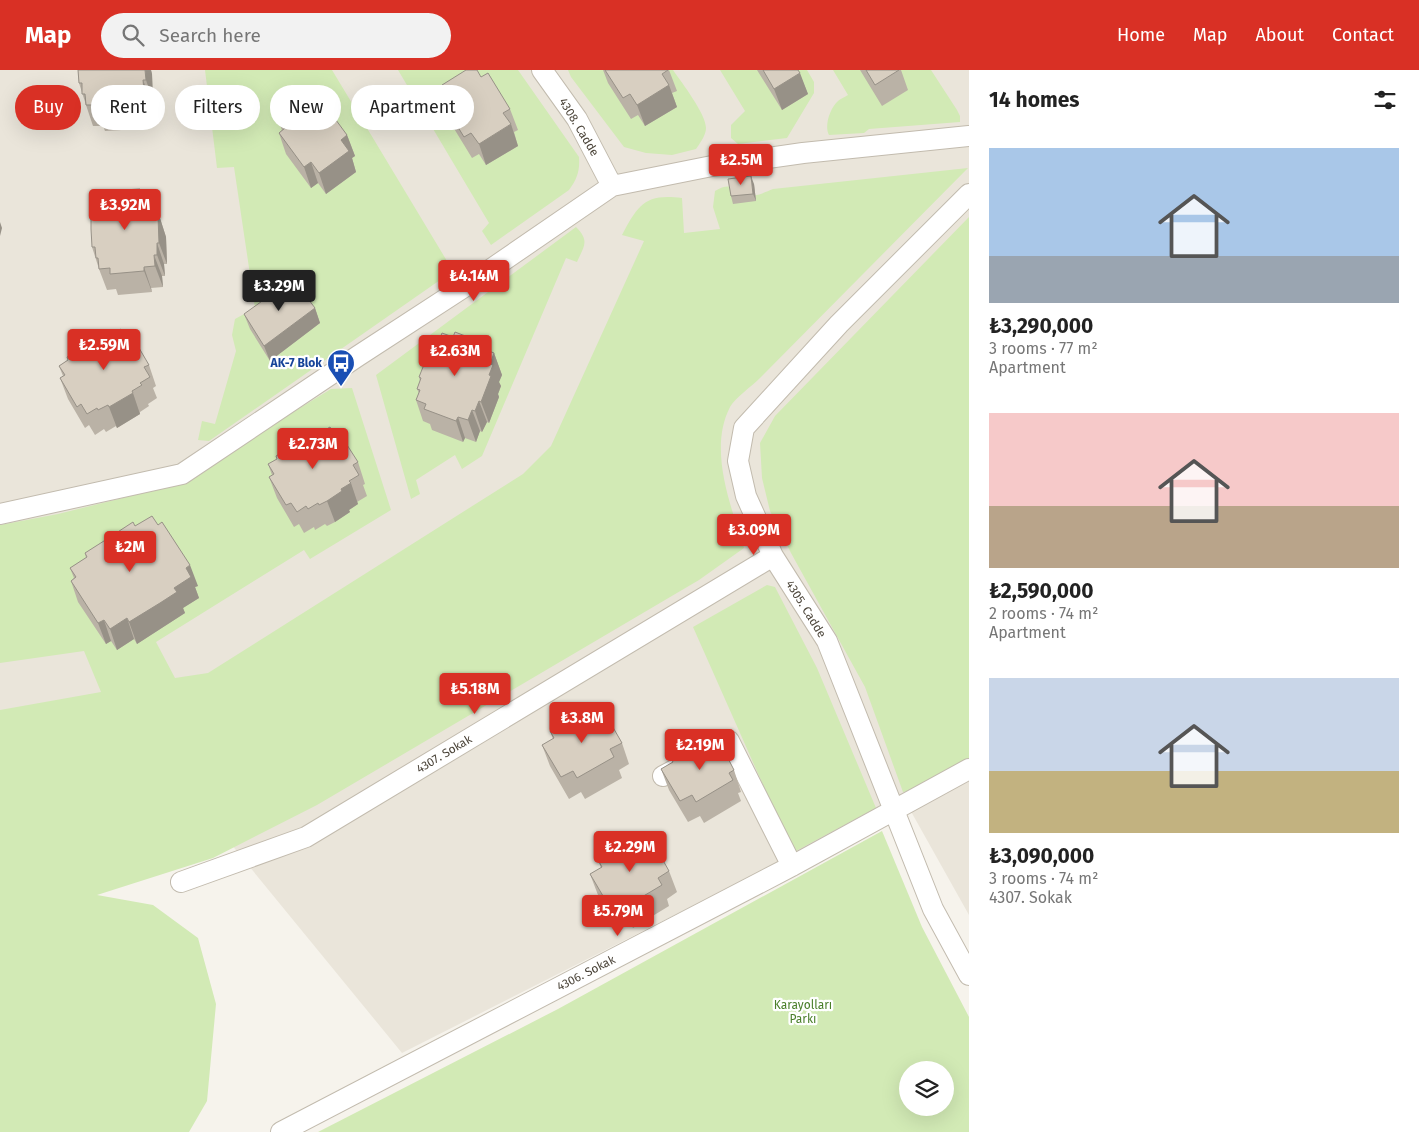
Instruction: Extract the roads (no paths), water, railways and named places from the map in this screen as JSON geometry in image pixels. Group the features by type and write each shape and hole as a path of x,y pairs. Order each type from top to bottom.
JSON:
{"street":[{"name":"4308. Cadde","path":"542,70 577,119 612,186"},
{"path":"0,514 182,474 481,276 612,186 712,166 767,158 969,136"},
{"name":"4305. Cadde","path":"969,194 839,324 744,428 738,461 746,496 773,556 827,641 934,909 969,975"},
{"name":"4307. Sokak","path":"180,882 306,837 773,556"},
{"path":"663,776 729,741 792,866"},
{"name":"4306. Sokak","path":"281,1132 792,866 969,769"}],"place":[{"name":"AK-7 Blok","path":"341,387"}],"park label":[{"name":"Karayolları Parkı","path":"803,1012"}]}
